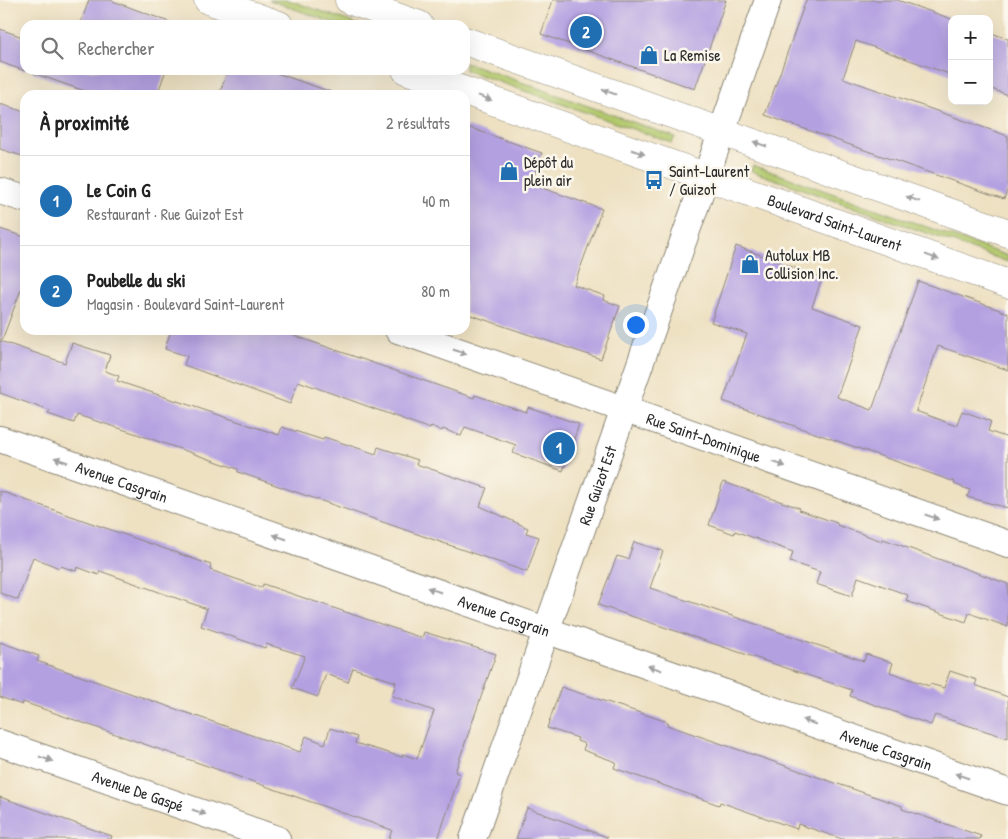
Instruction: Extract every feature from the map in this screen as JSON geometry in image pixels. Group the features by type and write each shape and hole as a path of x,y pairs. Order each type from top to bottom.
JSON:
{"main road":[{"path":"208,0 265,20"},
{"path":"349,0 405,20"},
{"path":"470,43 1008,233"},
{"name":"Boulevard Saint-Laurent","path":"420,75 462,90"},
{"name":"Boulevard Saint-Laurent","path":"470,93 1008,284"}],"street":[{"name":"Rue Guizot Est","path":"473,839 768,0"},
{"path":"0,190 20,197"},
{"name":"Rue Saint-Dominique","path":"412,335 1008,544"},
{"name":"Avenue Casgrain","path":"0,439 1008,792"},
{"name":"Avenue De Gaspé","path":"0,742 277,839"}],"green space":[{"path":"269,0 289,0 346,20 325,20"},
{"path":"470,64 675,137 672,143 470,72"},
{"path":"753,165 1008,256 1008,262 751,171"}],"building":[{"path":"89,0 110,0 164,20 82,20"},
{"path":"553,0 726,0 695,89 541,34"},
{"path":"806,0 897,0 948,18 948,74 856,41 843,78 1008,136 1008,188 1004,199 765,115"},
{"path":"0,29 20,36 20,69 0,62"},
{"path":"993,33 1008,39 1008,95 993,89"},
{"path":"39,75 164,75 159,90 82,90"},
{"path":"226,75 282,75 325,90 221,90"},
{"path":"0,104 20,110 20,155 0,149"},
{"path":"470,128 542,153 531,184 602,209 574,285 605,296 603,300 620,306 601,359 470,315"},
{"path":"0,229 20,235 20,292 2,340 0,340"},
{"path":"736,246 822,278 812,307 863,325 837,397 872,410 918,281 1008,313 1008,370 938,346 916,411 956,426 962,411 991,421 988,431 1008,438 1008,508 967,497 970,490 954,484 955,482 723,401 747,334 711,322"},
{"path":"169,335 292,335 474,398 475,395 526,412 528,407 579,424 563,471 513,453 516,445 465,427 461,436 431,426 430,429 298,381 290,404 184,365 187,356 165,349"},
{"path":"0,341 65,363 72,343 110,355 105,371 119,376 117,381 279,435 282,427 323,440 324,437 376,454 378,447 418,460 416,464 487,488 480,506 528,528 526,533 539,537 527,572 238,472 238,469 131,432 77,415 74,423 48,414 50,411 0,393"},
{"path":"723,482 800,508 799,510 837,523 837,525 882,541 883,539 1008,584 1008,627 969,613 966,622 906,601 908,595 858,577 852,596 816,584 820,572 790,562 793,552 735,531 734,534 709,525"},
{"path":"0,491 211,565 210,570 262,588 263,584 422,638 424,632 496,654 455,772 460,774 438,839 389,839 392,830 23,702 22,705 0,697 0,642 39,656 37,661 300,752 306,736 325,744 330,728 357,737 355,743 402,757 403,754 417,759 434,711 392,696 396,682 353,668 348,682 326,674 318,697 292,688 305,656 266,644 265,648 201,626 207,609 100,571 99,575 77,567 76,571 60,566 59,568 33,557 18,600 0,593"},
{"path":"634,542 663,551 650,588 864,661 866,654 893,663 890,672 929,686 930,684 944,688 950,671 977,680 975,685 1008,697 1008,738 935,715 931,725 850,696 852,690 598,605 617,556 628,559"},
{"path":"561,687 668,722 667,725 902,806 902,809 981,836 980,839 842,839 798,824 797,829 720,802 719,805 614,768 616,762 583,750 585,744 577,741 578,738 547,728"},
{"path":"0,797 112,836 111,839 0,839"},
{"path":"527,808 607,837 607,839 516,839"}],"place":[{"name":"Poubelle du ski","path":"586,32"},
{"name":"La Remise","path":"649,55"},
{"name":"Dépôt du plein air","path":"509,171"},
{"name":"Saint-Laurent / Guizot","path":"654,180"},
{"name":"Autolux MB Collision Inc.","path":"750,264"},
{"name":"Le Coin G","path":"559,448"}]}
